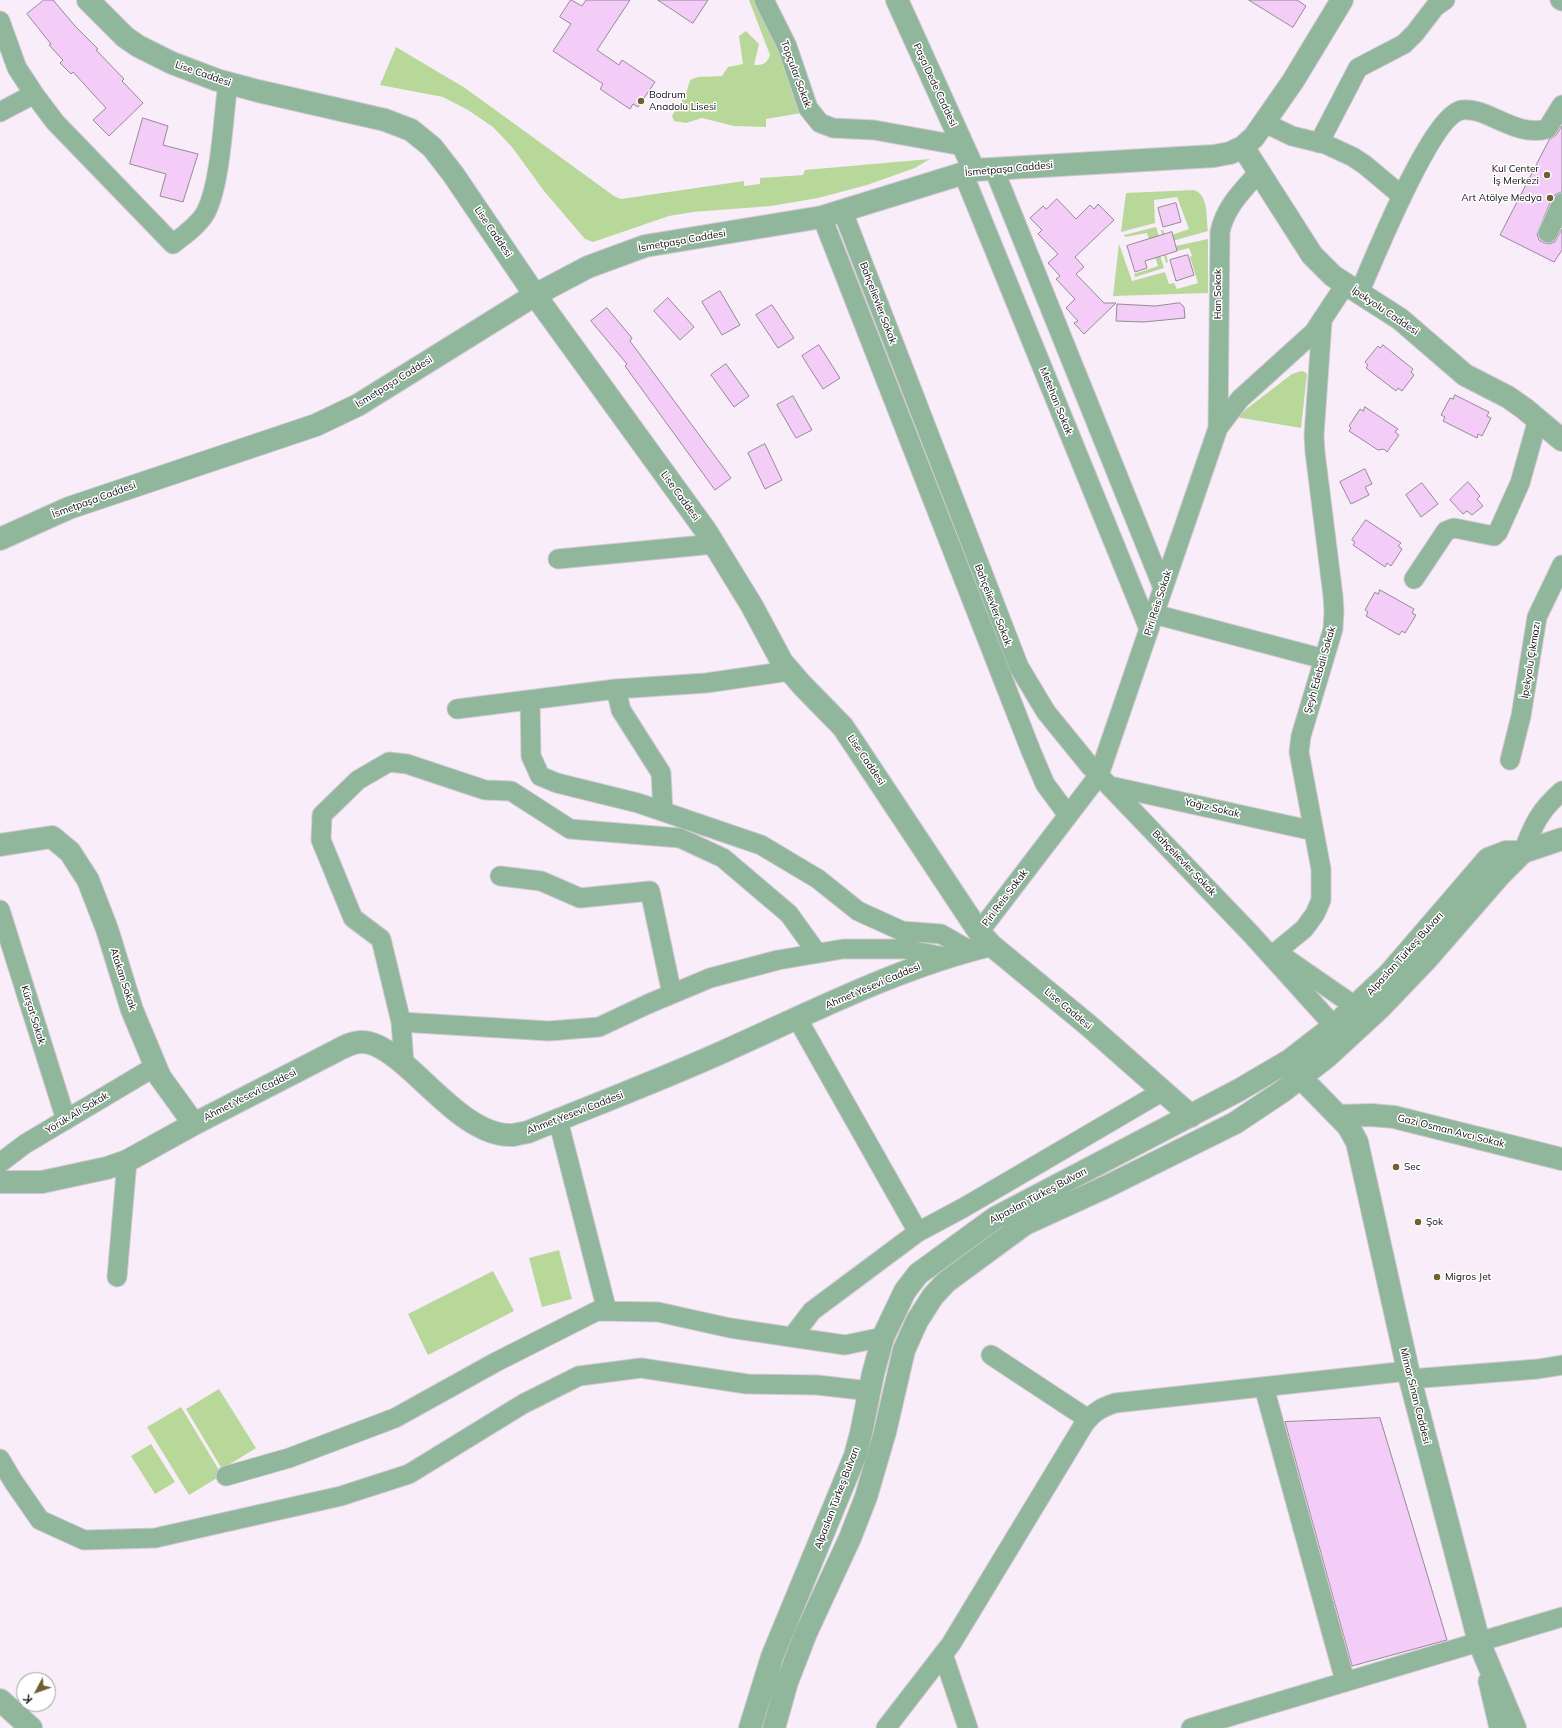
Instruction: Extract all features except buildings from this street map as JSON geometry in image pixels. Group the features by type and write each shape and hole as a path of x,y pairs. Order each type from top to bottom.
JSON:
{"street":[{"name":"Lise Caddesi","path":"88,0 111,24 138,46 188,70 228,83 385,120 419,136 441,157 535,295 714,544 789,671 844,727 979,942 1088,1025 1191,1116"},
{"name":"Topçular Sokak","path":"764,0 787,46 808,108 820,123 833,128 874,130 963,146"},
{"name":"Paşa Dede Caddesi","path":"896,0 963,146 977,170"},
{"name":"İsmetpaşa Caddesi","path":"0,539 69,508 316,425 358,405 535,295 588,267 645,246 822,217 843,212 977,170 1214,156 1230,153 1243,147 1265,123 1293,81 1342,0"},
{"path":"1319,143 1358,68 1404,44 1415,33 1435,7 1445,0"},
{"path":"0,21 17,68 55,122 173,244 188,233 205,214 212,198 228,83"},
{"path":"0,112 34,94"},
{"name":"Piri Reis Sokak","path":"979,942 1068,816 1104,780 1152,621 1218,428 1240,399 1295,351 1352,289 1422,156 1446,122 1462,110 1472,110 1526,130 1540,131 1547,129 1562,105"},
{"path":"1265,123 1292,136 1319,143 1353,157 1365,165 1402,196"},
{"name":"İpekyolu Caddesi","path":"1243,147 1312,255 1333,276 1415,330 1465,375 1508,397 1538,419 1562,440"},
{"path":"977,170 1163,588"},
{"name":"Metehan Sokak","path":"977,170 1152,621"},
{"name":"Han Sokak","path":"1218,428 1220,232 1225,214 1231,204 1259,172"},
{"path":"1548,233 1562,203"},
{"name":"Bahçelievler Sokak","path":"843,212 1012,653 1046,712 1104,780 1251,934"},
{"path":"822,217 1031,751 1045,784 1068,816"},
{"name":"Şeyh Edebali Sokak","path":"1276,952 1304,929 1315,914 1321,900 1320,869 1299,752 1301,736 1333,629 1334,611 1314,435 1322,322"},
{"path":"1414,579 1446,531 1454,528 1494,536 1498,532 1520,483 1538,419"},
{"path":"558,559 714,544"},
{"name":"İpekyolu Çıkmazı","path":"1510,760 1524,703 1537,617 1562,565"},
{"path":"1152,621 1324,659"},
{"path":"457,709 616,689 706,682 789,671"},
{"path":"616,689 621,710 661,773 663,811"},
{"path":"530,700 531,756 540,776 557,783 638,803 761,845 818,879 858,911 902,930 941,934 979,942"},
{"path":"404,1063 402,1022 381,939 354,918 321,840 322,815 358,780 389,762 407,764 485,790 511,791 570,829 680,838 723,858 789,914 817,953"},
{"name":"Yağız Sokak","path":"1104,780 1314,831"},
{"path":"1523,852 1532,825 1540,813 1562,790"},
{"name":"Atakan Sokak","path":"0,845 52,837 70,852 88,880 107,929 132,1010 160,1077 194,1124"},
{"name":"Alpaslan Türkeş Bulvarı","path":"750,1728 772,1657 855,1456 877,1354 883,1337 905,1291 918,1274 970,1235 1014,1208 1191,1116 1290,1060 1356,1007 1401,962 1488,859 1506,852 1523,852 1562,839"},
{"name":"Alpaslan Türkeş Bulvarı","path":"774,1728 787,1682 806,1632 850,1538 866,1497 885,1432 904,1350 917,1321 932,1296 946,1282 1025,1224 1108,1186 1235,1123 1266,1103 1300,1078 1346,1040 1380,1008 1425,961 1499,876 1523,852"},
{"path":"500,876 541,881 580,898 650,891 672,994"},
{"name":"Kürşat Sokak","path":"0,910 66,1120"},
{"path":"1251,934 1356,1007"},
{"path":"1251,934 1334,1026"},
{"name":"Ahmet Yesevi Caddesi","path":"0,1182 42,1182 87,1173 128,1161 194,1124 349,1044 363,1042 375,1045 404,1063 468,1120 484,1129 512,1135 528,1132 670,1075 797,1018 979,942"},
{"path":"402,1022 549,1031 599,1027 710,978 778,960 843,949 904,949 944,957"},
{"path":"797,1018 918,1232"},
{"name":"Yörük Ali Sokak","path":"0,1163 25,1144 156,1066"},
{"name":"Mimar Sinan Caddesi","path":"1300,1078 1338,1116 1355,1136 1357,1142 1409,1375 1479,1642 1515,1728"},
{"path":"792,1337 812,1311 918,1232 963,1208 1163,1091"},
{"name":"Gazi Osman Avcı Sokak","path":"1338,1116 1371,1115 1394,1117 1562,1159"},
{"path":"558,1120 606,1311"},
{"path":"117,1278 128,1161"},
{"path":"226,1476 289,1458 395,1418 496,1362 596,1311 658,1312 730,1328 845,1345 883,1337"},
{"path":"991,1355 1088,1419"},
{"path":"886,1728 943,1654 1088,1419 1101,1407 1115,1402 1264,1386 1409,1375 1538,1369 1562,1365"},
{"path":"0,1459 40,1520 84,1540 155,1538 341,1496 409,1474 523,1404 579,1376 641,1368 747,1384 817,1385 870,1391"},
{"path":"1264,1386 1346,1681"},
{"path":"1191,1728 1562,1617"},
{"path":"1479,1642 1499,1728"},
{"path":"943,1654 968,1728"},
{"path":"0,1700 31,1728"}],"green space":[{"path":"749,0 758,0 784,56 801,113 766,119 766,127 734,126 702,118 686,123 674,121 672,116 686,94 690,80 698,77 722,76 728,67 743,64 739,36 746,31 759,44 754,65 762,64 768,60 770,55"},
{"path":"396,47 465,88 614,196 621,199 744,181 744,186 760,184 760,178 803,175 805,170 930,159 915,168 867,185 818,198 771,206 693,212 669,216 593,242 585,239 544,191 512,147 493,127 468,110 443,97 380,85"},
{"path":"1194,190 1199,193 1204,202 1207,214 1208,231 1165,243 1161,230 1163,230 1166,237 1189,229 1177,197 1154,200 1155,223 1121,232 1126,193"},
{"path":"1156,227 1161,243 1157,245 1164,268 1135,277 1134,274 1158,266 1147,233 1125,237 1124,235"},
{"path":"1208,239 1208,293 1113,296 1119,244 1132,281 1165,272 1169,284 1174,283 1177,289 1198,283 1190,257 1192,256 1189,248 1166,254 1168,262 1166,263 1162,249"},
{"path":"1301,371 1307,374 1301,428 1236,417 1292,374"},
{"path":"559,1250 572,1299 542,1307 529,1258"},
{"path":"493,1271 514,1311 428,1355 408,1314"},
{"path":"219,1389 256,1448 222,1469 186,1409"},
{"path":"181,1407 222,1475 189,1495 147,1427"},
{"path":"151,1444 175,1482 155,1494 131,1456"}],"place":[{"name":"Bodrum Anadolu Lisesi","path":"641,101"},
{"name":"Kul Center İş Merkezi","path":"1547,175"},
{"name":"Art Atölye Medya","path":"1550,198"},
{"name":"Sec","path":"1396,1167"},
{"name":"Şok","path":"1418,1222"},
{"name":"Migros Jet","path":"1437,1277"}]}
